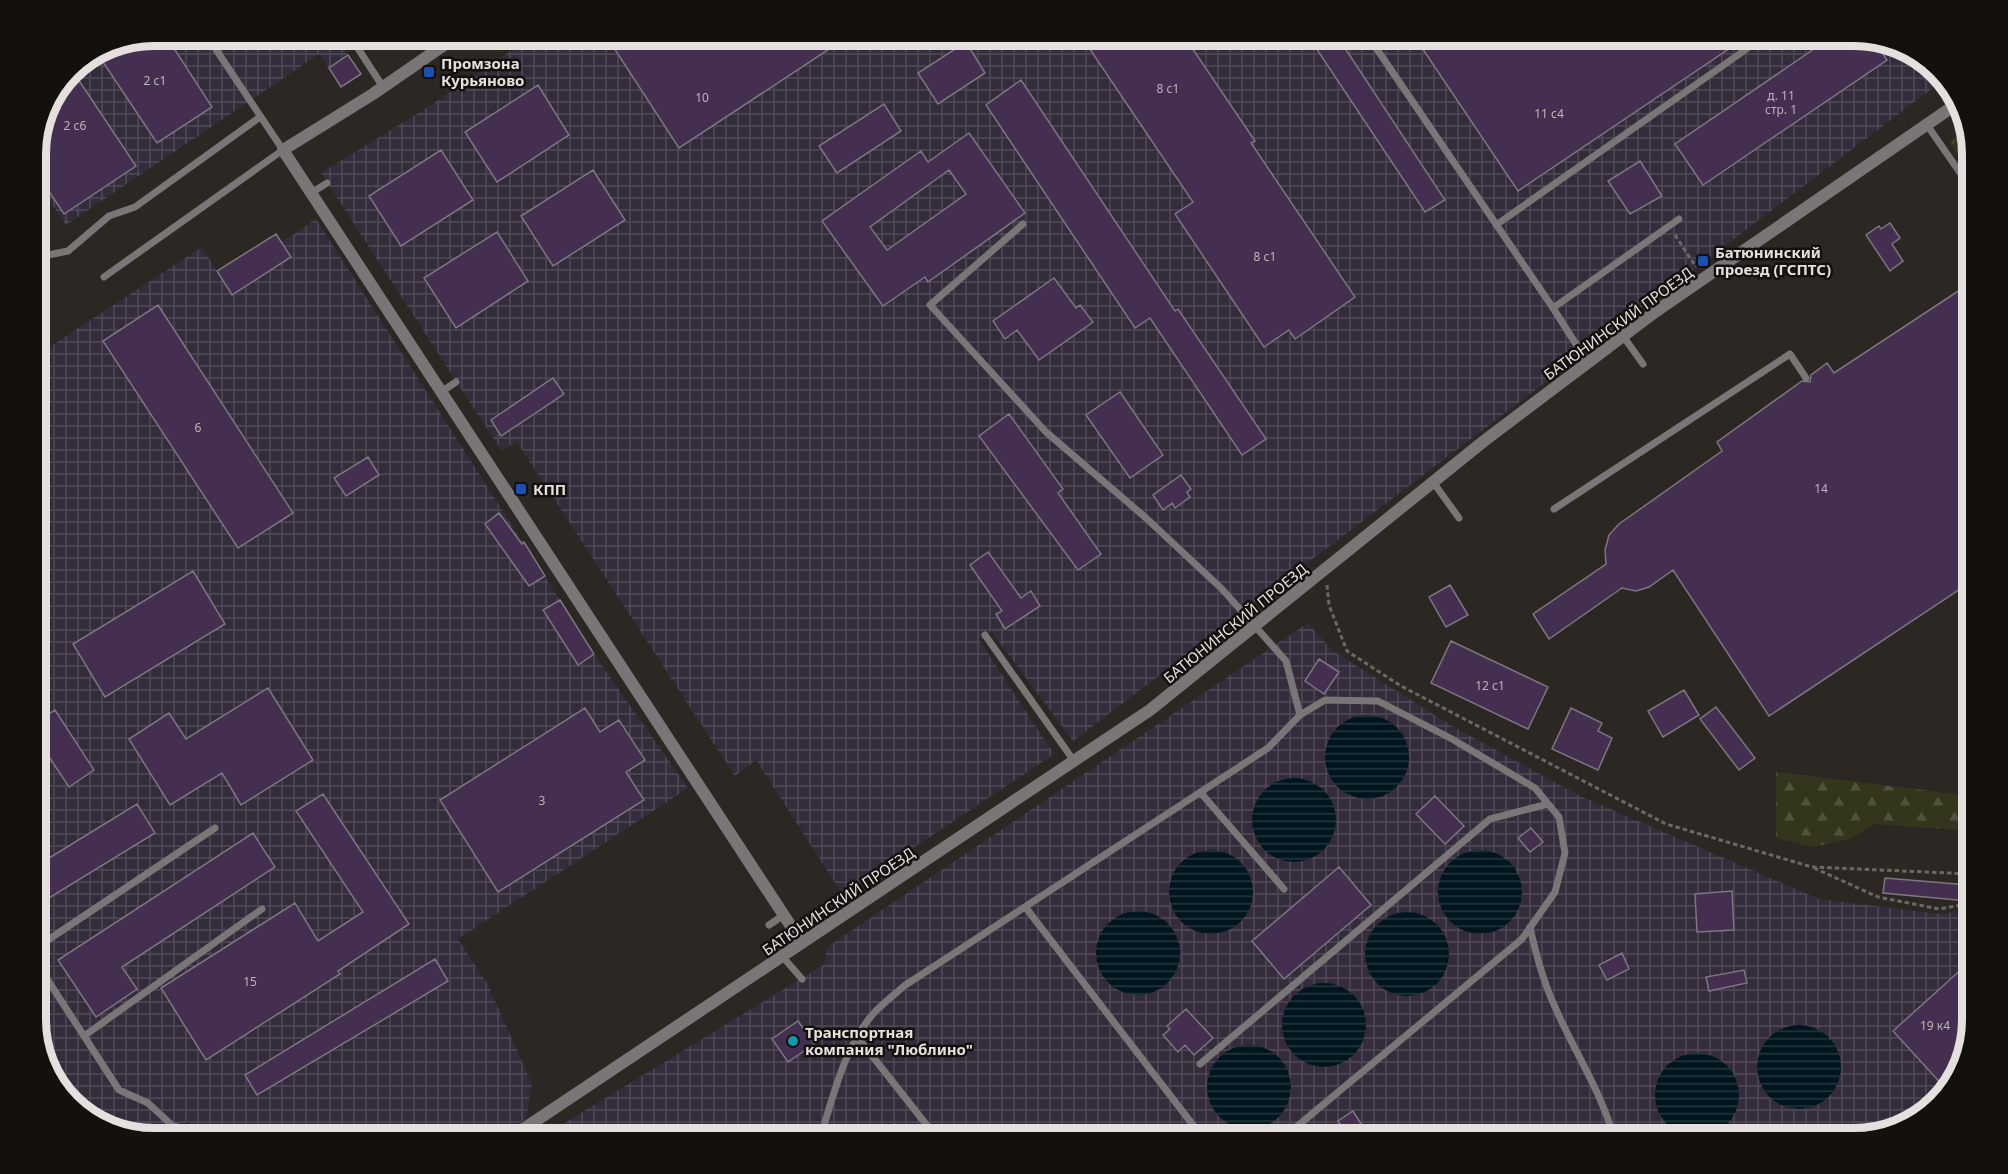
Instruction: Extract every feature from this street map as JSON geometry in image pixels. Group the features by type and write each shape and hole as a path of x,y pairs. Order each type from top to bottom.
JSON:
{"street":[{"path":"442,46 383,87 283,150 802,943"},
{"name":"БАТЮНИНСКИЙ ПРОЕЗД","path":"533,1127 782,956 1150,710 1433,482 1623,336 1951,108"}],"lane":[{"path":"104,277 283,150 214,46"},
{"path":"361,46 358,48 383,87"},
{"path":"1375,46 1588,363"},
{"path":"1496,225 1751,46"},
{"path":"47,255 68,251 108,216 135,207 260,117"},
{"path":"1927,125 1961,174"},
{"path":"311,193 327,183"},
{"path":"1553,308 1679,219"},
{"path":"1023,224 930,305 1046,432 1146,518 1222,590 1286,661 1300,715"},
{"path":"1623,336 1643,364"},
{"path":"1554,509 1790,354 1806,378"},
{"path":"441,392 456,382"},
{"path":"1433,482 1459,518"},
{"path":"985,635 1074,761"},
{"path":"824,1127 837,1086 858,1038 873,1015 904,986 1268,748 1300,715 1325,700 1378,701 1452,739 1535,788 1559,817 1565,853 1555,892 1522,939 1296,1127"},
{"path":"1200,792 1284,889"},
{"path":"1200,1064 1490,819 1548,804"},
{"path":"47,941 215,828"},
{"path":"1026,908 1195,1127"},
{"path":"84,1036 262,909"},
{"path":"769,925 784,915"},
{"path":"1530,927 1538,963 1554,1006 1608,1116 1611,1127"},
{"path":"782,956 802,979"},
{"path":"47,979 119,1090 148,1103 174,1127"},
{"path":"858,1038 928,1127"}],"path":[{"path":"1669,226 1704,278"},
{"path":"1326,569 1329,604 1347,651 1401,686 1666,824 1812,867 1878,897 1939,909 1962,905"},
{"path":"1812,867 1962,874"}],"shaded area":[{"path":"155,46 342,46 348,55 329,68 319,54 66,225 47,197 47,148 50,127 69,89 83,73 101,61 127,50"},
{"path":"518,46 1853,46 1868,47 1895,55 1919,69 1936,85 1073,741 991,631 979,640 1054,754 843,895 756,760 735,776 517,442 501,450 321,173 422,111"},
{"path":"316,219 600,663 688,788 458,939 487,983 532,1084 526,1119 514,1127 201,1127 187,1122 179,1127 140,1127 101,1113 78,1096 65,1079 52,1054 47,1026 47,349 202,247 217,271 276,234 282,242"},
{"path":"1308,623 1333,651 1452,726 1580,796 1819,899 1939,914 1962,911 1961,1034 1947,1073 1930,1096 1895,1119 1868,1127 558,1127 825,964 826,948"}],"green space":[{"path":"1959,134 1961,160 1949,142"},
{"path":"1776,772 1962,795 1962,830 1875,824 1849,839 1814,847 1776,838"}],"water":[{"path":"1359,715 1375,715 1391,722 1402,733 1409,749 1406,773 1397,787 1375,799 1359,799 1343,792 1332,781 1325,765 1325,749 1332,733 1343,722"},
{"path":"1286,778 1302,778 1318,785 1329,796 1336,812 1333,836 1324,850 1302,862 1286,862 1270,855 1259,844 1252,828 1252,812 1259,796 1270,785"},
{"path":"1203,850 1219,850 1235,857 1246,868 1253,884 1250,908 1241,922 1219,934 1203,934 1187,927 1176,916 1169,900 1169,884 1176,868 1187,857"},
{"path":"1472,850 1488,850 1504,857 1515,868 1522,884 1519,908 1510,922 1488,934 1472,934 1456,927 1445,916 1438,900 1438,884 1445,868 1456,857"},
{"path":"1130,911 1146,911 1162,918 1173,929 1180,945 1177,969 1168,983 1146,995 1130,995 1114,988 1103,977 1096,961 1096,945 1103,929 1114,918"},
{"path":"1399,912 1415,912 1431,919 1442,930 1449,946 1446,970 1437,984 1415,996 1399,996 1383,989 1372,978 1365,962 1365,946 1372,930 1383,919"},
{"path":"1316,983 1332,983 1348,990 1359,1001 1366,1017 1363,1041 1354,1055 1332,1067 1316,1067 1300,1060 1289,1049 1282,1033 1282,1017 1289,1001 1300,990"},
{"path":"1799,1025 1815,1028 1829,1037 1838,1051 1841,1067 1838,1083 1829,1097 1815,1106 1799,1109 1783,1106 1769,1097 1760,1083 1757,1067 1760,1051 1769,1037 1783,1028"},
{"path":"1241,1045 1257,1045 1273,1052 1284,1063 1291,1079 1291,1095 1284,1111 1273,1122 1262,1127 1236,1127 1225,1122 1214,1111 1207,1095 1207,1079 1214,1063 1225,1052"},
{"path":"1689,1054 1705,1054 1720,1060 1732,1072 1738,1087 1736,1111 1723,1127 1671,1127 1662,1118 1656,1103 1656,1087 1662,1072 1674,1060"},
{"path":"889,1123 892,1127 880,1127"}],"building":[{"path":"172,46 212,107 157,143 102,60 120,52 140,47"},
{"path":"613,46 834,46 679,148"},
{"path":"960,46 968,46 985,73 938,104 918,73"},
{"path":"1088,46 1191,46 1255,141 1251,143 1355,297 1295,339 1289,330 1264,347 1175,214 1193,202"},
{"path":"1315,46 1344,46 1445,200 1425,212"},
{"path":"1421,46 1733,46 1518,191"},
{"path":"1818,46 1868,47 1880,50 1887,60 1703,185 1675,144"},
{"path":"348,55 361,74 341,87 329,68"},
{"path":"78,78 136,166 64,214 47,188 47,148 55,113"},
{"path":"1021,80 1175,311 1178,309 1266,439 1242,455 1150,318 1135,328 986,105"},
{"path":"538,85 569,135 497,182 465,132"},
{"path":"884,104 901,131 837,173 819,146"},
{"path":"969,133 1025,213 928,282 925,277 883,306 822,221 921,151 928,162","holes":["949,170 966,194 887,250 870,227"]},
{"path":"441,150 473,200 401,246 369,196"},
{"path":"1640,161 1662,196 1630,214 1608,181"},
{"path":"593,170 625,220 553,266 521,216"},
{"path":"1890,223 1900,238 1892,244 1903,261 1890,271 1866,235 1879,226 1881,229"},
{"path":"497,232 528,281 456,328 424,278"},
{"path":"276,234 291,257 232,295 217,271"},
{"path":"1054,278 1076,308 1080,305 1093,322 1039,360 1017,330 1005,339 993,321"},
{"path":"1961,289 1962,588 1769,716 1673,570 1649,587 1636,591 1622,588 1549,639 1533,614 1606,564 1605,550 1609,535 1619,524 1722,451 1717,442 1802,381 1810,382 1811,375 1827,363 1834,373"},
{"path":"158,305 293,513 238,548 103,341"},
{"path":"553,378 564,394 501,436 491,420"},
{"path":"1120,392 1163,455 1130,478 1086,415"},
{"path":"1009,414 1063,489 1058,493 1101,554 1078,570 979,436"},
{"path":"368,457 379,475 346,496 334,478"},
{"path":"1181,475 1191,489 1187,492 1190,497 1175,508 1172,503 1163,510 1153,495"},
{"path":"499,513 522,544 524,542 545,576 529,586 485,524"},
{"path":"988,552 1021,598 1031,591 1040,606 1005,629 996,614 1002,611 970,565"},
{"path":"193,571 225,624 105,697 73,644"},
{"path":"1450,585 1468,615 1446,627 1429,597"},
{"path":"560,600 594,654 578,665 543,610"},
{"path":"1451,641 1548,687 1528,729 1431,683"},
{"path":"1319,659 1339,672 1324,694 1305,681"},
{"path":"268,688 313,760 241,805 222,773 170,805 129,739 169,713 186,739"},
{"path":"1684,690 1699,715 1663,737 1648,711"},
{"path":"1716,707 1755,758 1739,770 1700,719"},
{"path":"585,708 600,732 619,720 645,760 626,772 644,800 498,892 440,800"},
{"path":"1571,708 1602,723 1598,731 1612,738 1598,770 1552,749"},
{"path":"55,710 94,770 69,787 47,754 47,715"},
{"path":"323,794 409,924 338,971 340,974 206,1060 161,988 295,903 318,941 363,912 296,811"},
{"path":"1435,796 1464,826 1445,844 1416,814"},
{"path":"137,804 155,833 49,898 47,895 47,859"},
{"path":"1531,828 1543,842 1530,852 1518,838"},
{"path":"253,833 275,867 122,967 137,989 96,1017 58,960"},
{"path":"1339,867 1371,905 1284,979 1252,941"},
{"path":"1885,878 1962,884 1962,901 1883,893"},
{"path":"1732,891 1734,930 1697,932 1695,894"},
{"path":"1622,953 1629,969 1607,980 1599,965"},
{"path":"435,959 448,981 257,1095 245,1075"},
{"path":"1962,969 1961,1034 1953,1061 1940,1083 1893,1031"},
{"path":"1744,970 1747,983 1709,991 1706,977"},
{"path":"1186,1009 1213,1038 1194,1055 1185,1045 1178,1052 1163,1035 1170,1029 1167,1026"},
{"name":"Транспортная компания \"Люблино\"","path":"798,1021 814,1044 788,1062 772,1039"},
{"path":"1353,1111 1363,1127 1342,1127 1338,1121"}],"place":[{"name":"Промзона Курьяново","path":"429,72"},
{"name":"Батюнинский проезд (ГСПТС)","path":"1703,261"},
{"name":"КПП","path":"521,489"},
{"name":"Транспортная компания \"Люблино\"","path":"793,1041"}]}
